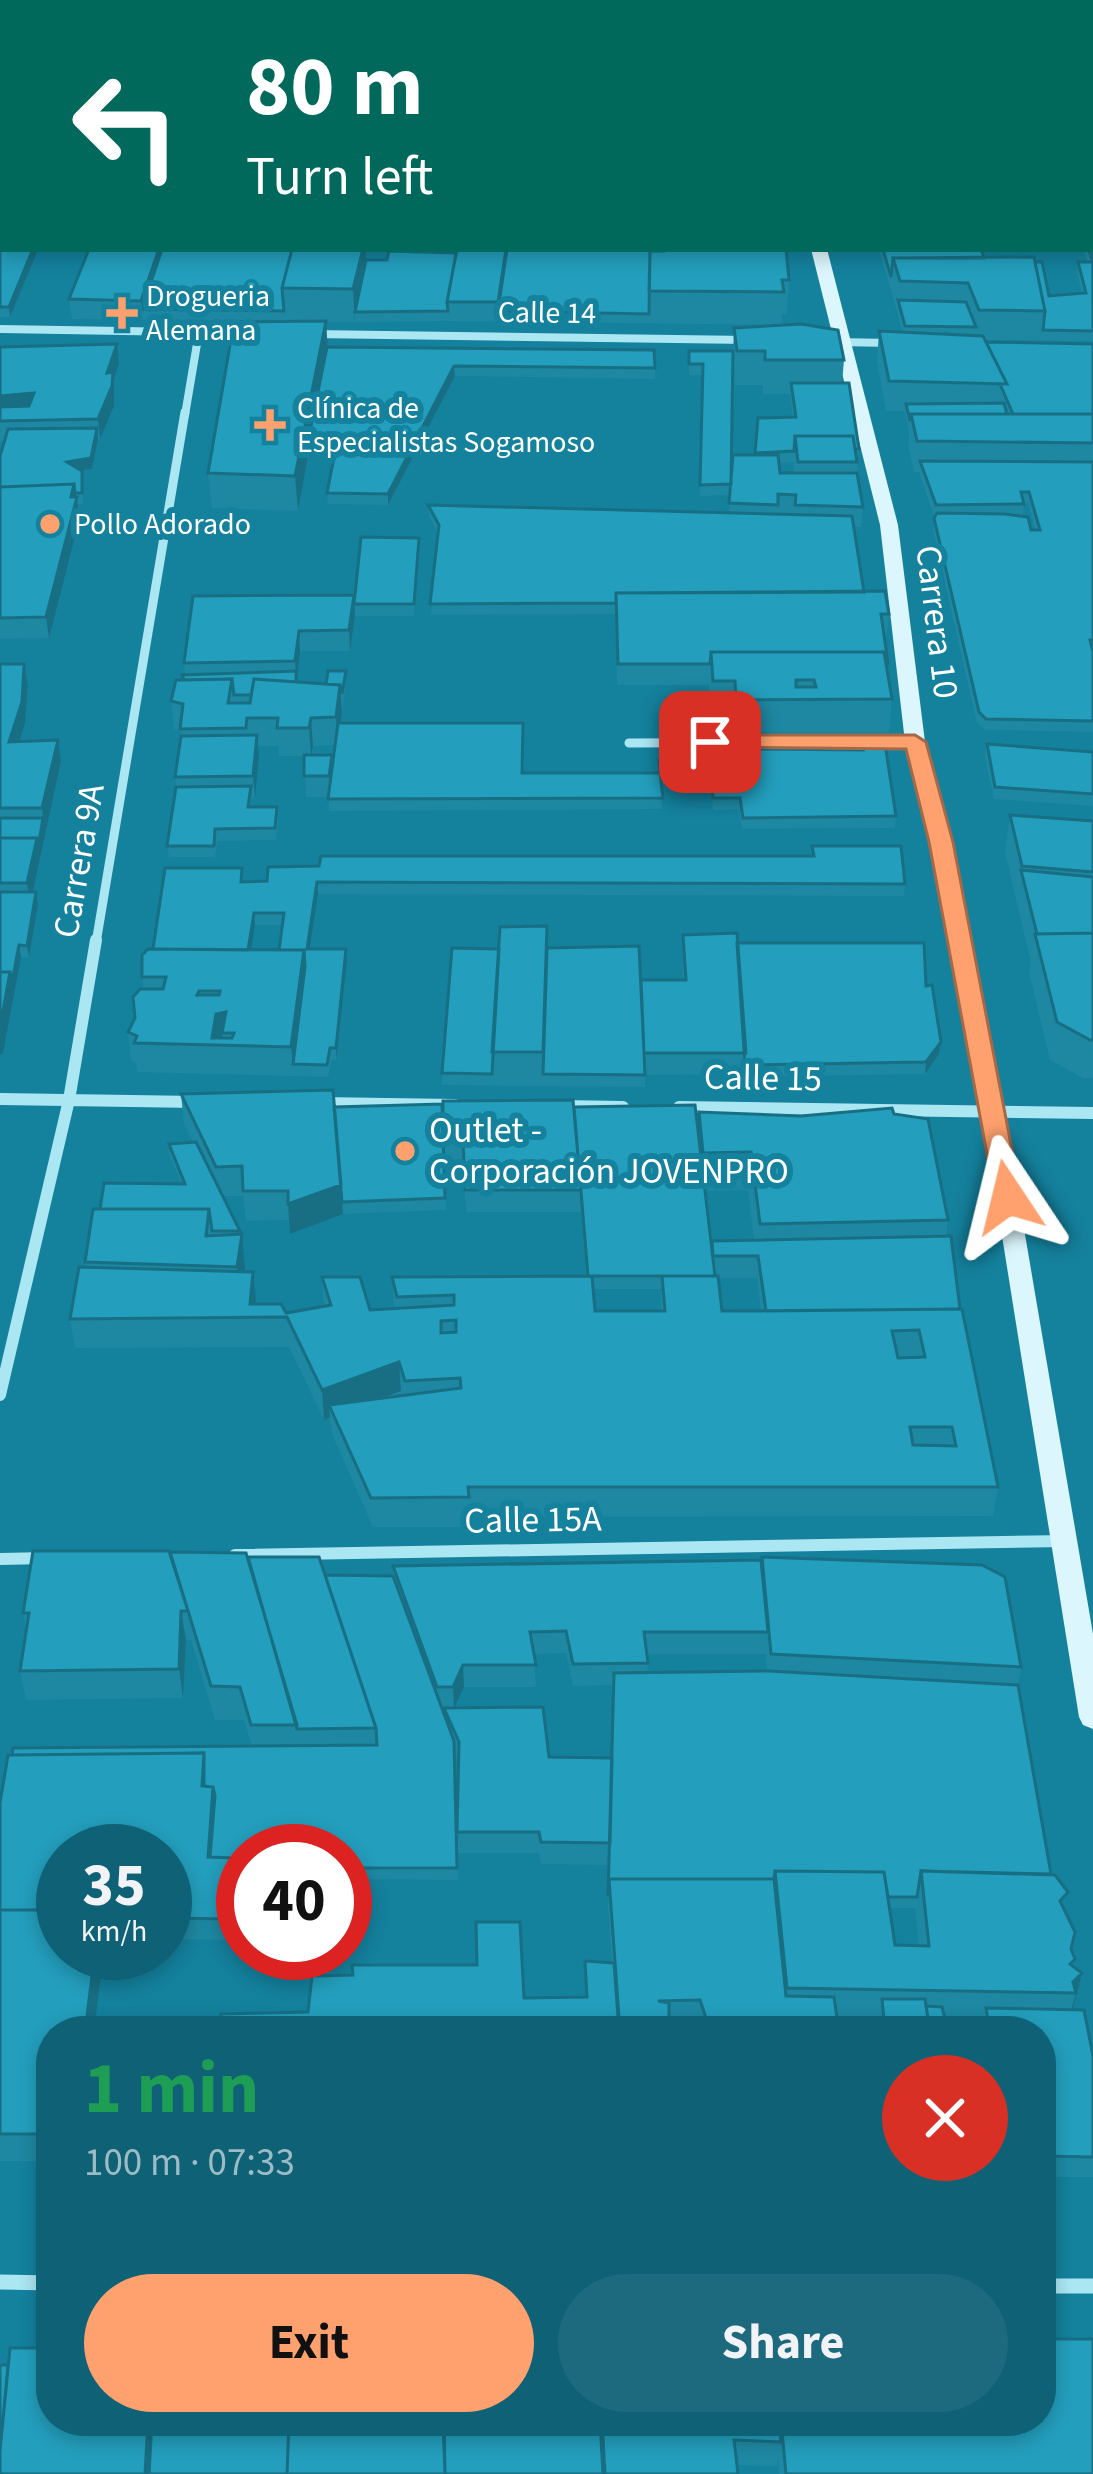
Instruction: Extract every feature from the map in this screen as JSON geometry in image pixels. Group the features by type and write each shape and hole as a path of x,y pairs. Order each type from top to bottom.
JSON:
{"street":[{"name":"Carrera 10","path":"819,252 833,342 889,525 915,742 941,842 993,1111 1093,1717"},
{"path":"0,329 270,333"},
{"name":"Carrera 9A","path":"0,1395 69,1100 199,332"},
{"name":"Calle 14","path":"294,334 758,340"},
{"path":"833,342 912,344"},
{"path":"629,743 915,742"},
{"path":"0,1099 211,1102"},
{"path":"306,1103 472,1105"},
{"path":"543,1106 638,1107"},
{"name":"Calle 15","path":"662,1107 1093,1112"},
{"name":"Calle 15A","path":"213,1555 1066,1541"},
{"path":"0,1559 71,1558"},
{"path":"0,2282 36,2283"},
{"path":"1056,2286 1093,2286"}],"building":[{"path":"0,252 32,252 9,307 0,307"},
{"path":"88,252 158,252 141,301 69,299"},
{"path":"161,252 291,252 282,288 284,311 142,309"},
{"path":"291,252 362,252 353,289 282,288"},
{"path":"389,252 456,253 448,311 355,312 366,260 387,260"},
{"path":"456,252 506,252 498,302 447,302"},
{"path":"507,252 650,252 649,314 498,311"},
{"path":"650,252 786,252 789,280 782,280 784,292 649,291"},
{"path":"884,252 982,252 984,258 893,258 891,277"},
{"path":"1034,257 1045,311 979,310 968,283 900,281 893,258"},
{"path":"1035,262 1042,262 1049,296 1086,293 1078,262 1093,262 1093,331 1043,330 1045,311"},
{"path":"898,300 966,302 976,327 905,326"},
{"name":"Clínica de Especialistas Sogamoso","path":"326,321 295,476 208,473 234,322"},
{"path":"801,324 838,330 844,360 765,360 765,351 737,351 734,328"},
{"path":"879,331 983,336 1007,384 889,381"},
{"path":"986,342 1093,344 1093,414 1013,414 1000,384 1007,384"},
{"path":"117,344 107,373 113,372 112,386 98,419 0,421 0,407 29,406 34,393 0,396 0,347"},
{"path":"327,347 654,350 655,368 454,366 388,494 327,493 336,447 307,446"},
{"path":"689,351 733,351 731,484 700,485 703,364 689,364"},
{"path":"791,383 849,383 859,449 855,449 853,436 795,436 794,451 755,453 758,418 796,417"},
{"path":"1004,403 1007,414 911,414 910,421 906,404"},
{"path":"911,414 1093,414 1093,443 917,441"},
{"path":"97,428 91,458 67,462 82,471 82,493 75,493 74,484 0,487 0,456 8,429"},
{"path":"795,436 853,436 857,462 798,462"},
{"path":"733,455 778,455 780,473 857,473 863,507 795,505 796,495 778,494 778,505 729,503"},
{"path":"920,461 1093,462 1093,721 986,719 979,712 934,518 937,513 1005,514 1028,517 1031,530 1040,530 1029,492 1021,492 1024,504 936,505"},
{"path":"74,484 71,497 77,497 46,617 0,618 0,487"},
{"path":"428,505 852,516 864,592 616,593 616,603 430,604 439,525"},
{"path":"361,537 419,538 414,604 354,604"},
{"path":"885,591 889,614 881,614 888,663 884,652 711,652 710,664 618,664 616,593"},
{"path":"354,595 349,630 299,631 295,661 184,663 193,596"},
{"path":"711,652 884,652 892,699 736,700 735,681 713,681","holes":["796,680 814,680 816,687 796,687"]},
{"path":"0,664 24,664 22,702 9,742 58,740 42,808 0,808"},
{"path":"296,671 296,682 254,679 251,695 234,695 232,679 184,680 182,675"},
{"path":"328,671 346,671 342,694 340,685 326,684"},
{"path":"232,679 228,703 250,703 254,679 340,685 336,717 311,718 309,728 277,728 278,718 247,718 246,728 180,729 183,704 171,701 176,680"},
{"path":"338,723 523,723 522,773 660,773 663,798 328,799"},
{"path":"257,735 253,776 175,777 181,736"},
{"path":"885,744 896,816 743,818 740,798 713,798 711,772 660,773 659,760 675,760 674,748 863,750 862,745"},
{"path":"987,744 1093,752 1093,794 995,787"},
{"path":"304,755 332,755 329,776 304,776"},
{"path":"251,786 248,807 277,807 275,828 215,829 214,846 167,846 176,787"},
{"path":"1010,815 1093,821 1093,872 1022,866"},
{"path":"0,818 43,818 38,848 37,838 0,838"},
{"path":"0,838 37,838 27,883 0,883"},
{"path":"812,846 901,846 905,884 317,882 307,949 346,949 336,1048 330,1048 327,1065 293,1064 304,950 279,950 284,913 254,913 248,950 153,949 165,868 242,868 241,882 267,881 268,867 319,866 321,856 814,856"},
{"path":"1021,870 1093,877 1093,933 1037,934"},
{"path":"0,892 36,892 27,946 19,945 12,982 10,972 0,972"},
{"path":"547,926 543,1052 492,1052 500,927"},
{"path":"737,933 746,1053 644,1053 641,980 686,980 683,935"},
{"path":"1093,933 1090,1040 1057,1022 1035,934"},
{"path":"737,943 924,943 926,986 932,985 941,1042 926,1062 745,1065"},
{"path":"639,946 645,1075 543,1074 547,948"},
{"path":"452,948 499,949 492,1074 442,1073"},
{"path":"148,949 304,950 291,1047 134,1043 137,1036 128,1032 135,1018 133,997 140,989 163,989 166,977 142,977 142,955","holes":["226,1012 222,1033 234,1033 232,1038 212,1038 216,1014"]},
{"path":"0,972 10,972 0,1028"},
{"path":"333,1090 341,1185 288,1204 288,1191 243,1191 242,1166 216,1167 181,1094"},
{"path":"573,1100 581,1190 465,1190 463,1139 443,1140 443,1101"},
{"path":"442,1104 445,1198 342,1202 334,1107"},
{"path":"695,1105 715,1276 588,1276 574,1107"},
{"path":"892,1108 894,1114 928,1119 948,1220 760,1224 751,1152 703,1153 699,1112 801,1116"},
{"path":"196,1142 240,1231 212,1231 209,1209 100,1209 104,1183 185,1184 169,1144"},
{"path":"93,1209 209,1209 206,1236 242,1234 237,1267 85,1262"},
{"path":"951,1236 960,1309 766,1311 758,1256 713,1256 712,1241"},
{"path":"79,1267 253,1272 250,1304 281,1304 286,1313 331,1305 322,1277 360,1277 370,1310 454,1305 454,1295 397,1297 392,1277 592,1276 595,1311 665,1311 662,1276 718,1276 722,1311 962,1309 998,1487 468,1487 469,1497 371,1498 329,1405 461,1388 460,1378 405,1381 399,1362 322,1390 287,1317 70,1319","holes":["456,1320 456,1332 441,1333 441,1321","919,1330 925,1357 898,1358 892,1331","910,1427 952,1427 956,1446 913,1445"]},
{"path":"33,1551 169,1551 188,1611 181,1611 179,1669 20,1671"},
{"path":"170,1552 246,1553 297,1725 251,1725 240,1687 211,1686"},
{"path":"248,1557 319,1557 376,1728 297,1729"},
{"path":"762,1557 982,1565 1005,1577 1021,1667 771,1654"},
{"path":"761,1560 768,1632 644,1632 648,1663 573,1664 566,1631 530,1632 536,1665 463,1665 453,1687 437,1687 393,1566"},
{"path":"325,1575 393,1576 454,1741 457,1868 372,1868 372,1824 216,1824 216,1857 210,1857 215,1796 213,1787 204,1786 204,1753 12,1755 13,1748 377,1745 376,1728"},
{"path":"769,1671 1018,1685 1051,1874 921,1871 917,1897 888,1897 884,1872 775,1871 774,1879 609,1879 608,1896 614,1673"},
{"path":"543,1707 549,1757 612,1758 610,1843 541,1842 539,1832 457,1832 459,1742 444,1708"},
{"path":"204,1753 202,1786 213,1787 208,1857 216,1857 216,1919 192,1918 192,1824 36,1824 36,1910 0,1910 0,1803 8,1755"},
{"path":"775,1871 884,1872 895,1945 929,1946 921,1871 1055,1875 1068,1892 1060,1901 1075,1932 1071,1949 1075,1959 1070,1964 1082,1973 1073,1982 1076,1993 787,1988"},
{"path":"609,1879 774,1879 786,1996 834,1997 837,2016 705,2016 700,2000 658,2001 669,2003 669,2016 619,2016"},
{"path":"0,1910 36,1910 36,1980 92,1980 87,2016 36,2016 36,2134 0,2134"},
{"path":"476,1922 520,1922 524,1998 587,1997 585,1961 614,1963 618,2016 221,2016 308,2012 312,1980 372,1980 372,1965 477,1965"},
{"path":"882,1999 925,1999 928,2016 884,2016"},
{"path":"926,2006 942,2007 944,2016 928,2016"},
{"path":"986,2008 1084,2010 1093,2056 1093,2157 1056,2156 1056,2016 987,2016"},
{"path":"1056,2339 1093,2339 1093,2474 786,2474 782,2436 1056,2436"},
{"path":"10,2348 36,2348 36,2436 147,2436 145,2474 0,2474"},
{"path":"0,2365 8,2365 0,2451"},
{"path":"151,2436 288,2436 287,2474 149,2474"},
{"path":"288,2436 444,2436 445,2474 287,2474"},
{"path":"444,2436 601,2436 603,2474 445,2474"},
{"path":"603,2436 780,2436 781,2442 734,2440 738,2474 605,2474"}],"place":[{"name":"Drogueria Alemana","path":"122,313"},
{"name":"Clínica de Especialistas Sogamoso","path":"270,425"},
{"name":"Pollo Adorado","path":"50,524"},
{"name":"Outlet - Corporación JOVENPRO","path":"405,1151"}],"route":[{"path":"710,742 915,742 941,842 1008,1197"}]}
